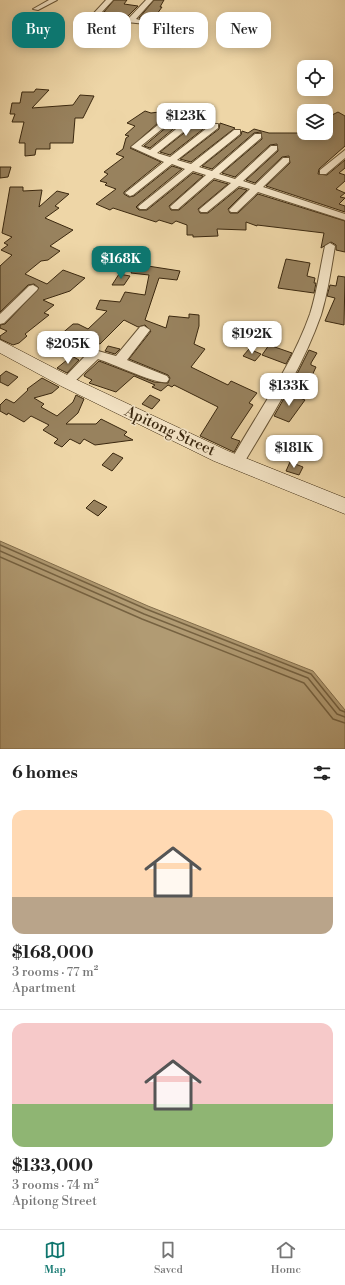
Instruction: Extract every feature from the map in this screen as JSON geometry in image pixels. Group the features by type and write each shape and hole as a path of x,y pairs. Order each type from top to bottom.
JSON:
{"street":[{"path":"36,9 54,0"},
{"path":"110,0 96,14 107,18 139,20"},
{"path":"132,19 150,0"},
{"path":"170,118 136,144 135,147 170,161 237,182 256,190 345,217"},
{"path":"151,154 194,119"},
{"path":"130,193 215,126"},
{"path":"143,207 237,132"},
{"path":"175,207 258,136"},
{"path":"204,210 274,148"},
{"path":"323,172 345,153"},
{"path":"234,210 286,160"},
{"path":"237,462 298,358 313,322 322,291 330,246"},
{"path":"0,320 33,288"},
{"path":"119,361 144,330"},
{"name":"Apitong Street","path":"0,346 67,382 237,462 345,506"},
{"path":"67,382 91,356 98,355 119,361 163,379"}],"water":[{"path":"0,541 148,606 313,671 345,710 345,749 0,749"}],"building":[{"path":"114,0 127,0 124,4 138,6 131,13 104,12"},
{"path":"154,0 164,0 158,12 144,12"},
{"path":"36,89 49,90 32,108 73,105 80,95 94,96 83,118 75,118 73,143 50,143 50,149 36,149 35,155 25,156 25,143 19,143 24,122 12,122 15,114 10,114 12,103 20,103 22,92 34,92"},
{"path":"145,111 151,113 159,112 168,114 130,148 161,162 124,192 124,194 129,197 134,196 172,166 182,169 139,204 136,207 139,210 147,210 193,173 203,176 169,206 171,210 179,210 214,180 228,184 198,209 200,213 208,213 239,188 247,190 228,209 230,213 238,213 258,194 345,221 345,252 336,250 336,245 331,242 321,248 324,233 257,226 246,222 246,230 217,229 218,236 193,237 193,235 187,235 187,225 176,221 172,224 159,220 156,222 113,208 110,210 96,204 116,189 105,185 107,183 100,181 108,174 104,172 124,157 116,154 123,149 126,138 129,136 125,135 135,126 127,123"},
{"path":"338,112 345,116 345,146 319,169 318,174 327,175 345,160 345,168 339,173 345,175 345,181 336,189 345,193 340,197 345,198 339,204 345,206 345,212 266,186 290,163 289,156 282,157 255,183 246,180 278,151 277,144 270,145 235,177 222,173 262,139 261,132 254,133 212,169 202,166 241,135 242,131 248,133 254,129 269,133 297,133 297,140 333,140 333,114"},
{"path":"181,115 188,117 150,148 144,146 174,121 174,116 178,117"},
{"path":"198,119 211,123 170,155 160,152 198,122"},
{"path":"220,123 235,128 191,162 180,159 219,129"},
{"path":"0,167 11,167 8,177 0,178"},
{"path":"10,187 23,187 23,191 42,190 39,207 57,191 69,194 55,206 59,208 45,218 73,230 50,246 60,251 48,260 41,261 25,274 47,284 63,270 85,278 70,291 43,300 54,305 44,313 49,315 25,334 27,336 19,343 13,345 0,339 0,336 7,331 0,328 0,325 5,324 39,288 34,284 28,285 0,312 0,266 12,255 1,250 8,245 4,243 12,237 2,233"},
{"path":"286,259 310,263 307,276 315,278 314,283 316,283 314,293 278,288"},
{"path":"135,264 180,271 177,280 159,278 145,320 166,328 169,316 189,318 189,314 199,315 199,326 194,344 205,349 191,367 228,385 231,381 257,393 249,403 253,405 231,438 240,441 234,452 200,436 218,407 174,385 172,387 168,385 161,391 152,387 155,385 134,376 116,392 89,383 92,380 84,376 99,361 154,382 168,383 170,378 168,375 129,359 151,331 145,325 138,327 124,320 100,344 90,340 75,354 52,342 73,324 78,324 88,329 107,311 96,309 100,300 120,302 125,292 145,295 149,275 131,273"},
{"path":"119,274 130,276 124,285 112,285"},
{"path":"338,276 345,277 344,325 325,321 335,298 327,296 330,285 336,286"},
{"path":"269,345 292,353 286,364 262,355"},
{"path":"108,346 120,349 115,354 105,351"},
{"path":"249,349 261,354 255,361 243,356"},
{"path":"309,350 317,353 311,363 311,365 316,367 310,380 296,376"},
{"path":"72,356 79,360 67,373 57,368"},
{"path":"6,371 18,377 8,386 0,382 0,376"},
{"path":"42,378 59,387 52,393 34,398 44,404 41,407 57,416 73,402 76,395 84,399 78,413 66,424 96,424 101,419 127,432 124,435 133,440 95,445 84,439 80,444 70,439 62,447 54,443 58,439 43,430 49,425 31,416 24,422 8,413 7,415 0,411 0,405 6,399 14,403 28,390 27,389"},
{"path":"287,393 305,400 289,422 274,416"},
{"path":"150,395 160,400 152,409 142,404"},
{"path":"113,453 123,458 112,471 102,465"},
{"path":"290,462 303,467 299,475 286,471"},
{"path":"94,500 107,507 98,516 86,508"}]}
